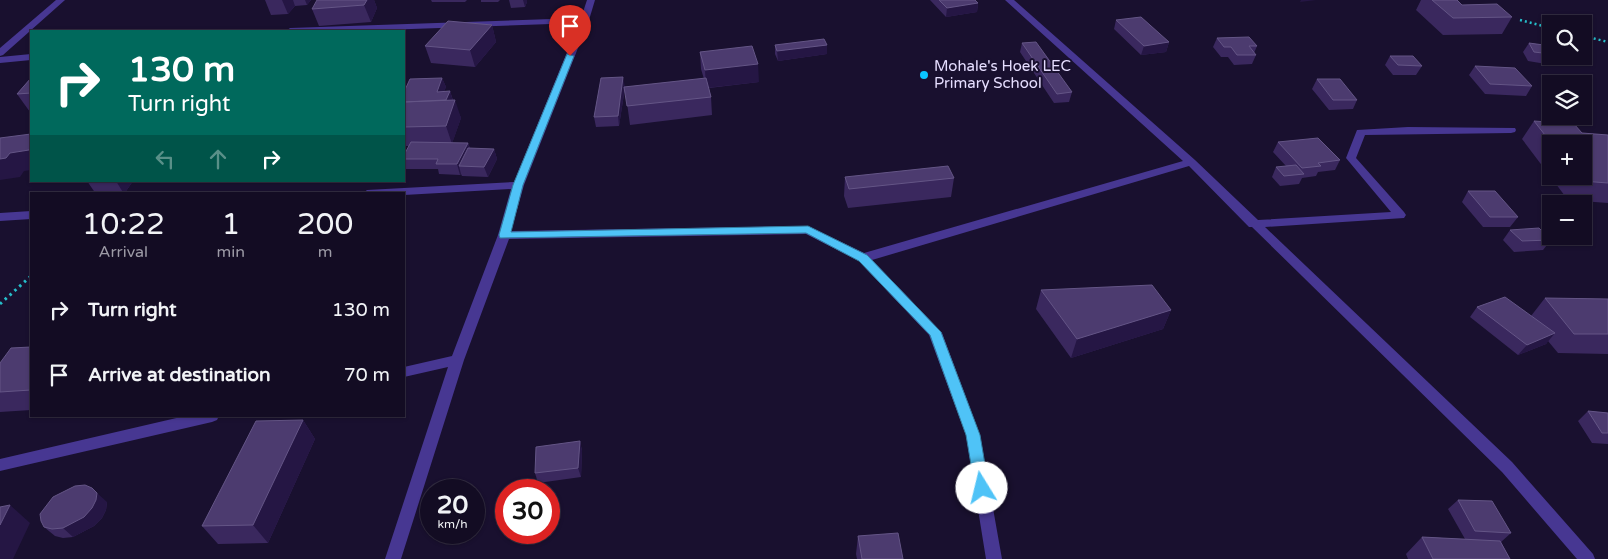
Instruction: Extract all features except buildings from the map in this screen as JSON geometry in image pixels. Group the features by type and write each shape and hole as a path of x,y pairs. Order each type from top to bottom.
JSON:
{"street":[{"path":"0,53 61,0"},
{"path":"393,559 457,360 504,235 518,185 585,20 591,0"},
{"path":"1009,0 1190,162 1507,467 1588,559"},
{"path":"317,30 585,20"},
{"path":"0,60 30,57"},
{"path":"1253,224 1400,215 1351,158 1361,132 1511,130"},
{"path":"863,258 1190,162"},
{"path":"401,192 518,185"},
{"path":"0,217 30,215"},
{"path":"504,235 808,230 863,258 935,332 973,435 994,559"},
{"path":"405,372 457,360"},
{"path":"0,465 208,417"}],"path":[{"path":"1520,20 1542,26"},
{"path":"1592,38 1608,42"},
{"path":"0,304 30,277"}],"place":[{"name":"Mohale's Hoek LEC Primary School","path":"924,75"}],"route":[{"path":"570,56 518,185 504,235 808,230 863,258 935,332 973,435 982,488"}]}
